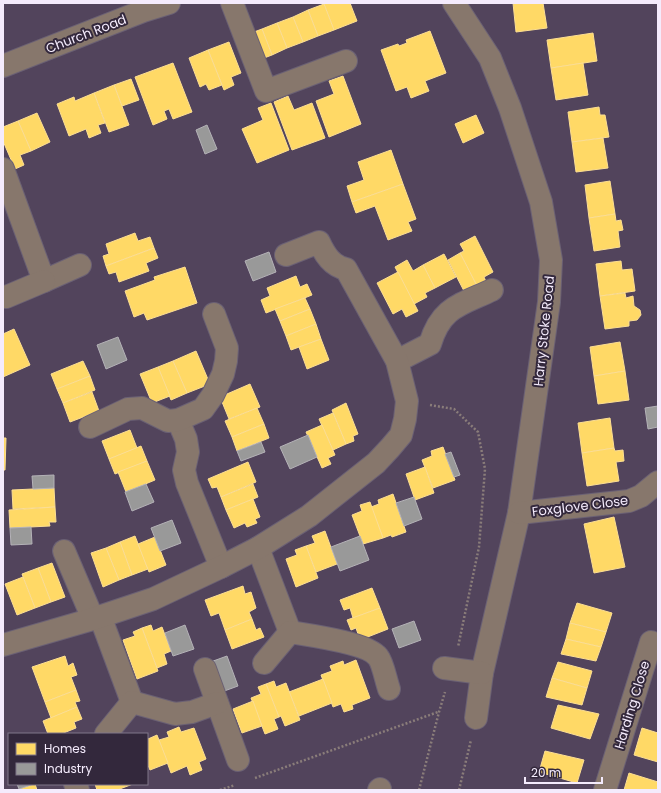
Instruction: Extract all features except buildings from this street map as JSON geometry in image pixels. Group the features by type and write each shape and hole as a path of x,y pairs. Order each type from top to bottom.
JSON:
{"street":[{"name":"Church Road","path":"3,66 143,11 169,3"},
{"path":"232,3 266,91 346,62"},
{"name":"Harry Stoke Road","path":"454,3 490,58 510,108 541,202 551,260 549,302 519,513 482,673 476,718"},
{"path":"3,169 44,281"},
{"path":"3,645 96,618 153,599 222,567 258,548 309,516 376,463 401,435 407,401 397,361 346,269 338,267 325,255 319,242 286,255"},
{"path":"6,297 80,266"},
{"path":"397,361 430,344 434,332 442,318 451,309 492,290"},
{"path":"90,428 128,409 142,408 168,421 178,420 203,409 223,374 227,348 214,314"},
{"path":"178,420 186,439 188,452 184,470 187,483 222,567"},
{"name":"Foxglove Close","path":"519,513 629,501 641,496 658,482"},
{"path":"258,548 290,632"},
{"path":"64,551 96,618 132,702"},
{"path":"290,632 335,640 373,651 380,658 389,689"},
{"path":"264,663 290,632"},
{"name":"Harding Close","path":"606,790 651,642"},
{"path":"448,668 482,673"},
{"path":"205,669 238,760"},
{"path":"132,702 175,714 192,712 217,703"},
{"path":"107,733 132,702"}],"path":[{"path":"407,401 454,410 478,432 485,470 479,547 419,790"},
{"path":"250,779 439,712"},
{"path":"459,790 476,718"},
{"path":"220,790 236,785"}]}
